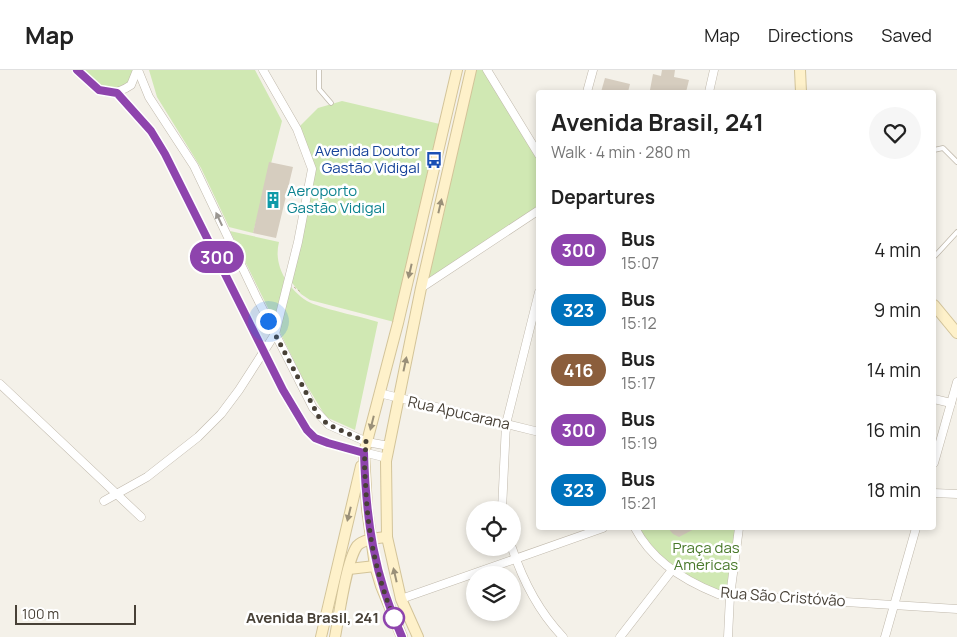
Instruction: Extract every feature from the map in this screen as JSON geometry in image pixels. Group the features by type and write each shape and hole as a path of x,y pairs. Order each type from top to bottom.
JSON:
{"main road":[{"path":"321,637 364,453 398,323 457,70"},
{"path":"418,637 401,599 386,537 387,458 421,288 471,70"},
{"path":"800,70 801,90"},
{"path":"936,307 957,333"},
{"path":"364,453 370,540 381,586 402,637"},
{"path":"343,542 358,546 370,540 386,537"},
{"path":"334,637 349,569 358,546"},
{"path":"349,569 376,566"}],"street":[{"path":"78,70 99,90 117,93 151,131 165,154 264,352 307,430 315,438 328,443 387,458"},
{"path":"117,93 131,85 138,70"},
{"path":"138,70 150,97 194,166 275,334 319,417 329,425 367,442 389,446"},
{"path":"104,501 147,477 198,437 226,408 275,334 298,242 312,169 297,129 264,70"},
{"path":"487,70 536,149"},
{"path":"588,90 593,70"},
{"path":"709,90 714,70"},
{"path":"421,288 536,212"},
{"path":"502,501 506,424 536,304"},
{"path":"936,456 957,382"},
{"path":"0,384 141,517"},
{"name":"Rua Apucarana","path":"379,393 536,431"},
{"path":"936,400 951,403"},
{"path":"936,493 957,494"},
{"path":"401,599 597,530"},
{"name":"Rua São Cristóvão","path":"636,530 641,540 658,559 672,570 699,587 730,596 957,609"},
{"path":"728,637 730,596 739,530"},
{"path":"885,637 915,530"},
{"path":"515,556 544,618 563,637"},
{"path":"620,637 672,570"}],"lane":[{"path":"319,70 319,89 331,103"},
{"path":"444,125 458,128"},
{"path":"936,150 943,148 957,162"},
{"path":"936,255 957,232"}],"green space":[{"path":"80,70 135,70 130,83 116,91 100,88"},
{"path":"149,70 255,70 282,121 253,233 229,227 201,168 157,97"},
{"path":"471,70 487,70 536,150 536,212 421,288"},
{"path":"342,101 444,125 398,323 310,300 301,294 289,279 312,169 297,129 318,108"},
{"path":"230,231 279,242 278,259 283,275 293,290 307,301 321,307 378,322 355,430 326,417 304,381"},
{"name":"Praça das Américas","path":"637,530 739,530 730,596 672,570"}],"building":[{"path":"662,70 675,70 674,77 689,80 686,90 650,90 653,74 661,76"},
{"path":"605,78 630,84 628,90 602,90"},
{"name":"Aeroporto Gastão Vidigal","path":"269,162 293,167 276,238 253,233"},
{"path":"670,530 692,530 679,537"}],"bus line":[{"name":"300","path":"77,70 99,90 107,93 117,93 151,131 165,154 222,265 236,298 283,390 307,430 315,438 364,453 366,508 370,540 381,586 402,637"}],"place":[{"name":"Avenida Doutor Gastão Vidigal","path":"434,160"},
{"name":"Aeroporto Gastão Vidigal","path":"273,200"},
{"name":"Avenida Brasil, 241","path":"394,618"}],"route":[{"path":"268,321 312,408 319,417 329,425 367,442 364,453 364,468 370,540 381,586 394,618"}]}
